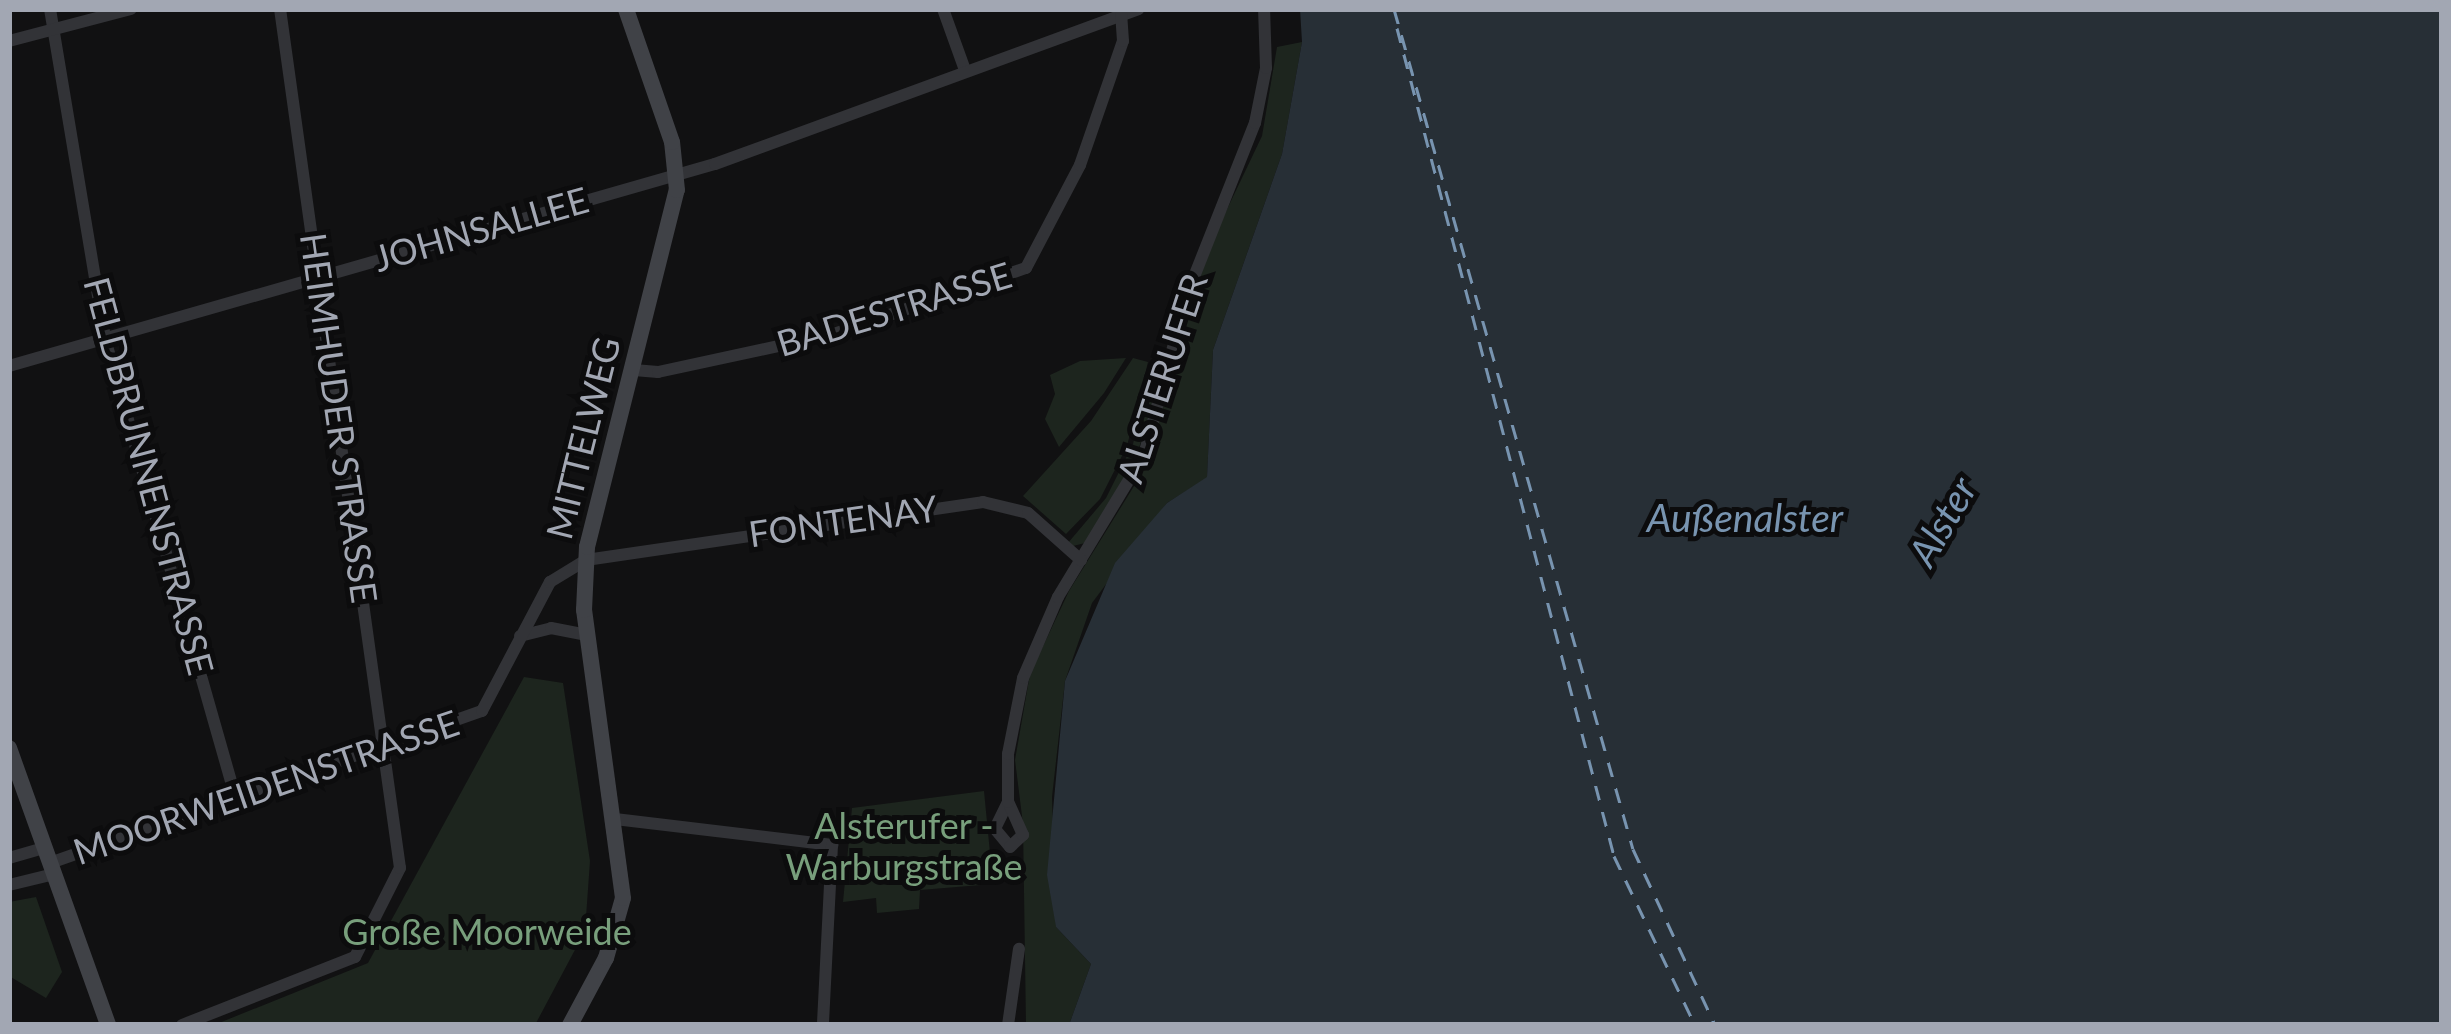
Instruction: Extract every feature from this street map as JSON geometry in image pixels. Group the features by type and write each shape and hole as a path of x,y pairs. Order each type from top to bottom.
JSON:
{"street":[{"name":"FELDBRUNNENSTRASSE","path":"50,9 105,339 236,798"},
{"path":"9,41 131,9"},
{"name":"HEIMHUDER STRASSE","path":"182,1025 362,951 400,868 280,9"},
{"name":"MITTELWEG","path":"570,1025 621,913 615,819 588,635 586,560 677,175 626,9"},
{"path":"943,9 965,70"},
{"name":"JOHNSALLEE","path":"9,366 677,175 1138,9"},
{"name":"ALSTERUFER","path":"1008,802 1016,700 1046,620 1144,455 1188,292 1254,128 1266,68 1264,9"},
{"name":"BADESTRASSE","path":"634,370 658,372 832,335 1031,263 1080,164 1124,41 1121,15"},
{"name":"FONTENAY","path":"586,560 988,502 1028,513 1081,560"},
{"path":"519,637 556,574 586,560"},
{"path":"519,637 551,628 588,635"},
{"name":"MOORWEIDENSTRASSE","path":"9,884 50,862 482,711 519,637"},
{"path":"9,748 108,1025"},
{"path":"615,819 832,845 823,1025"},
{"name":"MOORWEIDENSTRASSE","path":"9,858 50,862"},
{"path":"1008,1025 1019,950"}],"green space":[{"path":"1302,42 1282,154 1213,350 1207,478 1167,503 1092,603 1065,681 1052,797 1056,927 1091,964 1069,1025 1026,1025 1023,824 1015,760 1030,674 1069,591 1139,478 1209,247 1262,136 1277,47"},
{"path":"1126,358 1059,447 1045,419 1055,394 1050,375 1080,361"},
{"path":"1133,358 1148,362 1127,446 1100,499 1066,534 1023,496 1091,421"},
{"path":"1151,363 1164,366 1135,461 1085,543 1073,546 1068,543 1106,498 1133,444"},
{"name":"Große Moorweide","path":"524,677 563,683 590,861 585,931 535,1025 214,1025 368,963"},
{"name":"Alsterufer - Warburgstraße","path":"984,791 993,884 920,890 919,909 877,913 876,898 843,902 852,808"},
{"path":"36,897 62,972 46,998 9,976 9,902"}],"water":[{"name":"Außenalster","path":"1300,9 2442,9 2442,1025 1069,1025 1091,964 1056,927 1047,875 1065,681 1115,563 1167,503 1207,477 1213,350 1282,154 1302,42"}],"ferry route":[{"path":"1394,9 1633,849 1715,1025"},
{"path":"1397,28 1614,856 1695,1025"}],"water label":[{"name":"Alster","path":"1942,521"}]}
